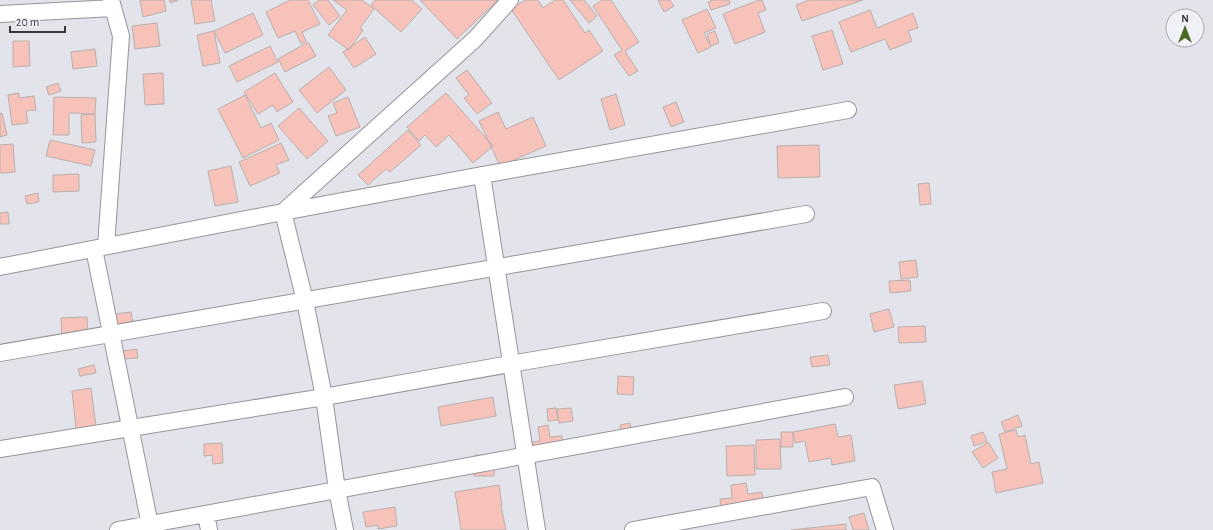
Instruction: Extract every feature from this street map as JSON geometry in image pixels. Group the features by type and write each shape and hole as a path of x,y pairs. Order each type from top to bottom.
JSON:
{"street":[{"path":"283,212 475,38 510,0"},
{"path":"0,14 112,4 121,36 100,248 111,334 151,527"},
{"path":"0,267 482,175 848,110"},
{"path":"482,175 495,268 537,530"},
{"path":"283,212 304,301 324,397 337,490 346,530"},
{"path":"0,353 806,214"},
{"path":"0,449 324,397 823,311"},
{"path":"118,530 151,527 206,514 845,397"},
{"path":"633,530 872,487 885,530"},
{"path":"206,514 209,530"}],"building":[{"path":"140,0 164,0 166,11 143,17"},
{"path":"169,0 178,0 171,3"},
{"path":"191,0 211,0 215,21 195,24"},
{"path":"290,0 308,0 320,24 302,32 306,41 301,44 295,31 278,38 266,12"},
{"path":"319,0 328,0 340,16 329,25 313,5"},
{"path":"333,0 362,0 374,9 360,28 363,30 349,50 328,35 347,10"},
{"path":"375,0 412,0 422,9 401,32 371,5"},
{"path":"420,0 498,0 457,39"},
{"path":"525,0 538,0 543,8 555,0 563,0 585,33 589,30 603,51 559,80 511,9"},
{"path":"570,0 584,0 597,16 589,23"},
{"path":"602,0 611,0 639,42 625,51 638,71 629,76 614,55 622,50 593,6"},
{"path":"658,0 670,0 674,6 664,12"},
{"path":"713,0 729,0 730,4 711,10 708,2"},
{"path":"762,0 766,10 758,13 765,32 735,44 723,14"},
{"path":"809,0 863,0 802,21 796,5"},
{"path":"707,9 716,28 704,33 711,47 698,53 682,20"},
{"path":"870,10 877,28 913,13 918,28 908,31 912,41 890,50 885,39 851,52 839,22"},
{"path":"253,13 263,35 225,53 214,31"},
{"path":"157,23 160,46 135,49 132,26"},
{"path":"832,30 843,64 823,70 812,36"},
{"path":"214,31 220,63 203,66 197,35"},
{"path":"715,31 719,43 711,46 707,34"},
{"path":"365,37 376,54 354,68 343,52"},
{"path":"13,41 29,41 30,66 13,67"},
{"path":"308,42 316,56 285,72 278,59"},
{"path":"270,46 278,62 237,82 229,66"},
{"path":"95,49 97,66 73,69 71,52"},
{"path":"329,67 346,90 317,113 299,90"},
{"path":"467,70 492,103 477,114 464,98 469,95 456,78"},
{"path":"163,73 164,104 145,105 143,74"},
{"path":"275,73 293,102 277,112 273,105 258,114 244,92"},
{"path":"58,83 61,91 49,95 46,87"},
{"path":"19,93 19,98 34,96 36,110 26,111 28,123 12,125 8,95"},
{"path":"446,93 493,146 473,163 449,135 436,147 425,135 419,141 407,127"},
{"path":"616,94 625,125 610,130 601,99"},
{"path":"245,95 261,128 271,123 279,140 243,158 218,109"},
{"path":"54,97 96,98 95,114 69,113 69,135 53,135"},
{"path":"348,97 360,127 336,136 328,116 337,113 333,103"},
{"path":"676,102 684,122 671,127 663,107"},
{"path":"299,108 328,141 307,159 278,126"},
{"path":"498,112 506,129 533,117 546,146 500,166 479,121"},
{"path":"0,113 2,113 7,135 0,137"},
{"path":"95,114 96,142 82,143 81,115"},
{"path":"408,130 421,145 390,172 386,169 368,185 358,175"},
{"path":"50,140 95,150 91,166 46,156"},
{"path":"281,143 289,160 276,165 280,173 250,186 239,162"},
{"path":"13,144 15,172 0,173 0,145"},
{"path":"819,145 820,177 778,178 777,146"},
{"path":"231,166 238,202 215,206 208,171"},
{"path":"79,174 79,191 53,192 53,175"},
{"path":"929,183 931,204 920,205 918,184"},
{"path":"38,193 39,202 27,204 25,196"},
{"path":"8,212 9,224 0,224 0,213"},
{"path":"916,260 918,277 901,279 899,262"},
{"path":"910,280 911,291 890,293 889,281"},
{"path":"889,309 894,327 874,332 870,314"},
{"path":"131,312 135,337 101,316"},
{"path":"87,317 88,346 62,346 61,318"},
{"path":"925,326 926,342 899,343 898,327"},
{"path":"137,349 138,358 124,359 123,351"},
{"path":"828,355 830,365 812,367 810,357"},
{"path":"94,365 96,373 80,376 78,369"},
{"path":"618,376 634,377 633,395 617,394"},
{"path":"922,381 926,404 898,409 894,385"},
{"path":"91,388 96,426 76,429 72,391"},
{"path":"493,397 496,416 441,426 438,407"},
{"path":"556,408 558,420 548,421 547,409"},
{"path":"571,408 573,421 559,423 557,409"},
{"path":"1018,415 1022,426 1005,432 1001,422"},
{"path":"630,423 633,436 622,438 620,425"},
{"path":"835,424 838,437 851,435 855,461 832,465 831,458 809,462 805,441 795,443 793,432"},
{"path":"548,425 550,437 562,436 563,452 527,456 525,443 540,441 538,427"},
{"path":"1016,430 1018,437 1025,435 1031,464 1039,462 1043,483 996,493 992,472 1007,469 999,434"},
{"path":"781,432 793,432 793,447 781,447"},
{"path":"983,432 987,441 974,446 971,436"},
{"path":"780,439 781,469 756,469 756,440"},
{"path":"988,442 998,458 983,468 972,452"},
{"path":"222,443 223,463 213,464 212,455 204,456 204,444"},
{"path":"754,445 755,475 727,476 726,446"},
{"path":"475,455 495,456 494,476 474,476"},
{"path":"746,483 748,494 762,492 764,512 722,517 720,499 732,498 731,485"},
{"path":"499,485 501,506 506,530 461,530 455,492"},
{"path":"395,507 397,526 378,529 378,525 366,527 363,512"},
{"path":"864,513 869,530 853,530 849,517"},
{"path":"846,524 846,530 791,530"}]}
